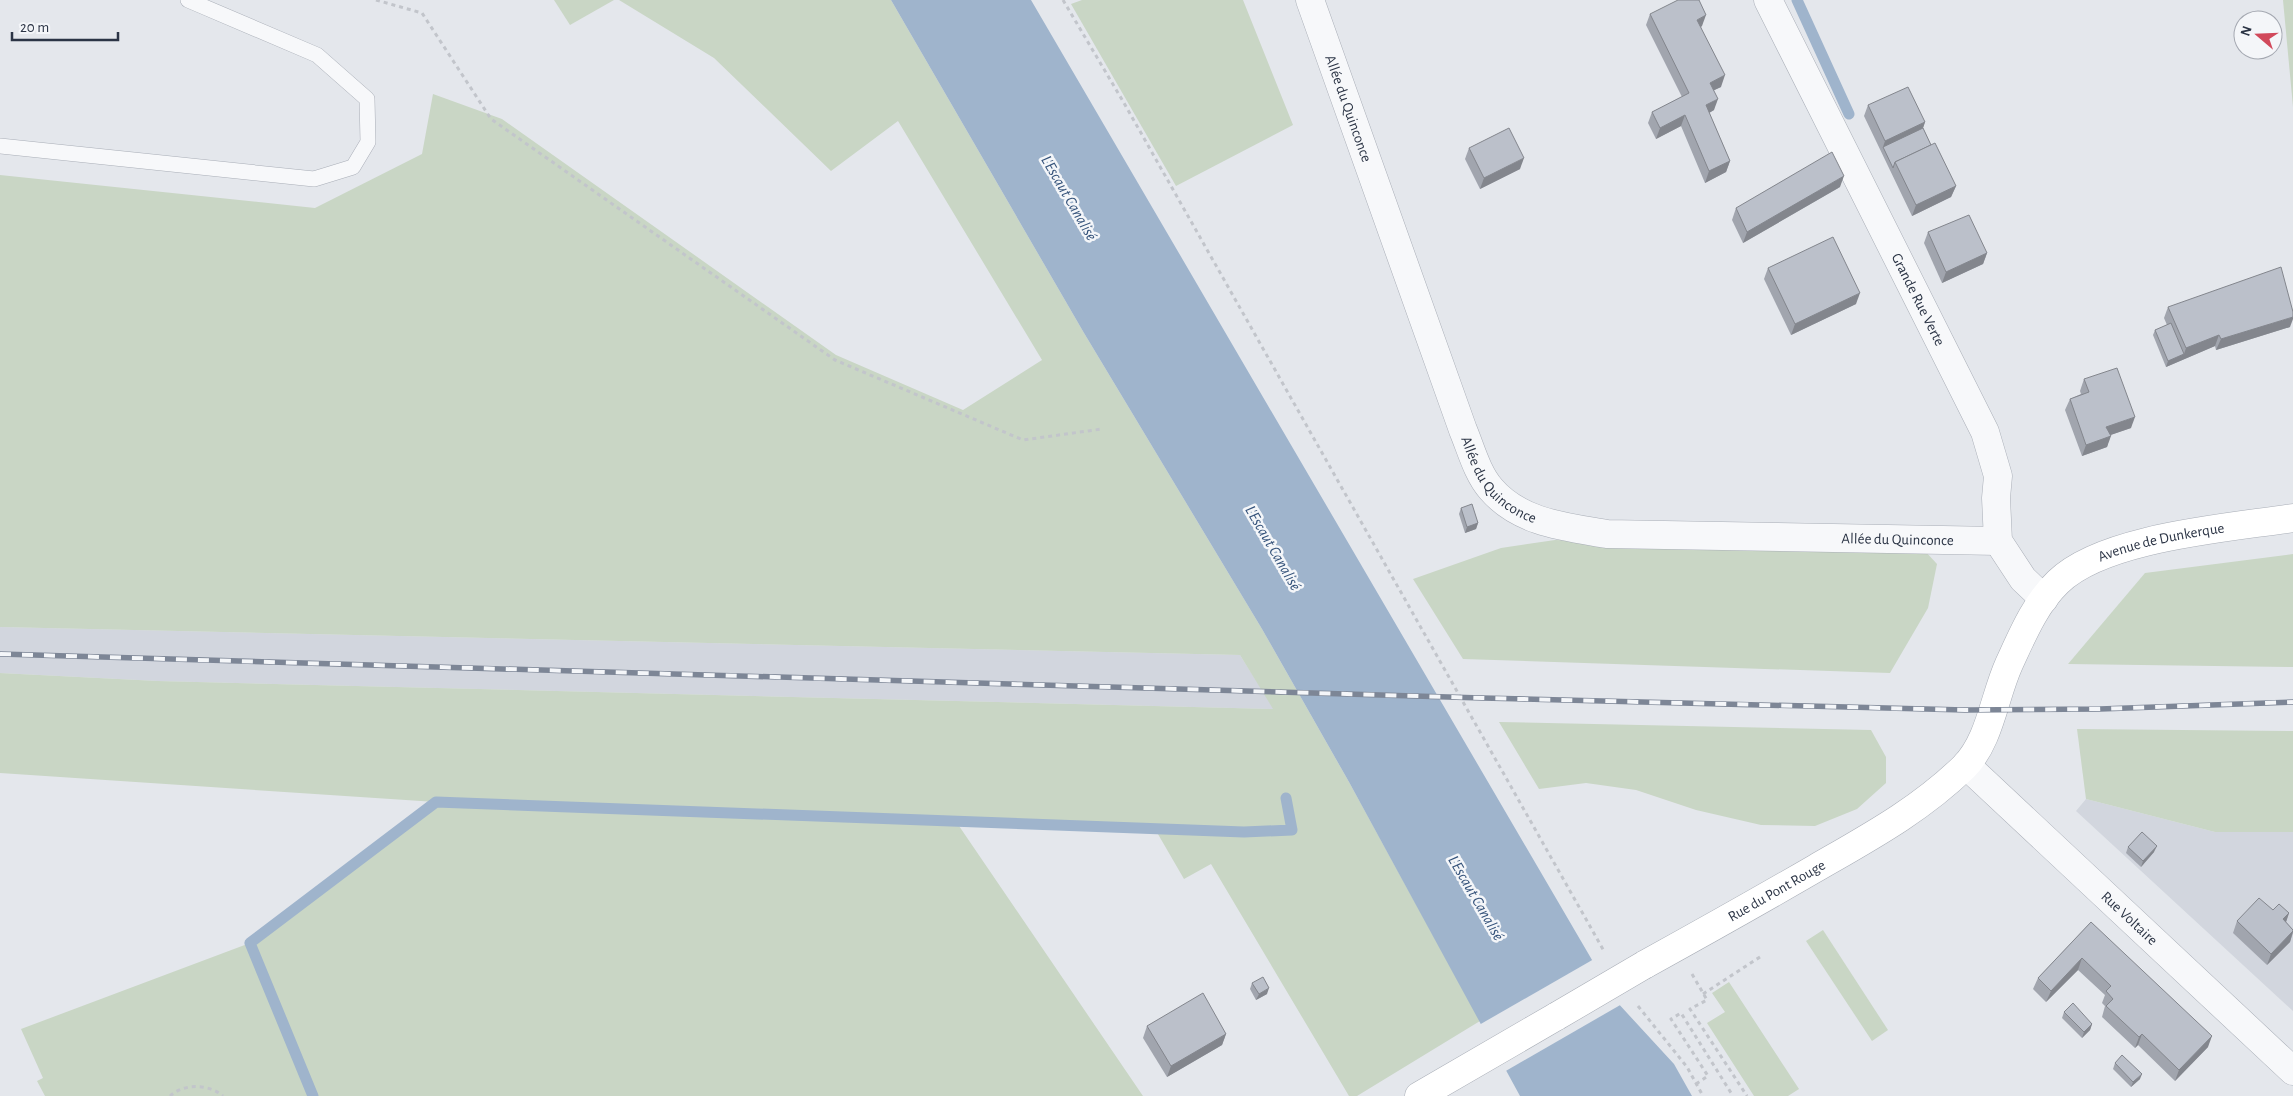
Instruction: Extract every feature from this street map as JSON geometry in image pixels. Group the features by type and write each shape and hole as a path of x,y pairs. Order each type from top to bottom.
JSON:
{"main road":[{"name":"Avenue de Dunkerque","path":"2044,598 2057,582 2074,569 2118,549 2164,538 2293,518"},
{"name":"Rue du Pont Rouge","path":"1435,1092 1476,1062 1902,819 1966,765 1977,748 1987,727 2006,671 2029,622 2044,598"}],"street":[{"name":"Allée du Quinconce","path":"1310,0 1463,430 1478,467 1490,488 1507,504 1528,516 1550,524 1607,534 1998,541"},
{"name":"Grande Rue Verte","path":"1768,0 1985,432 1998,476 1996,513 1998,541 2023,579 2044,598"},
{"name":"Rue Voltaire","path":"1966,765 2293,1071"}],"lane":[{"path":"0,146 314,179 353,167 368,142 367,99 317,55 188,0"}],"path":[{"path":"376,0 422,13 491,120 835,360 1023,440 1102,429"},
{"path":"1063,0 1608,957"},
{"path":"1676,947 1707,1000 1690,1009 1747,1096"},
{"path":"1704,994 1763,955"},
{"path":"1636,1003 1687,1067 1703,1096"},
{"path":"1696,1084 1708,1076 1671,1019 1681,1013 1733,1096"},
{"path":"170,1096 175,1092 198,1086 223,1096"}],"shaded area":[{"path":"0,627 1240,655 1274,709 158,681 0,673"},
{"path":"2086,799 2215,832 2293,832 2293,1011 2076,811"}],"green space":[{"path":"554,0 614,0 570,25"},
{"path":"619,0 891,0 1084,333 1262,629 1349,782 1480,1021 1357,1096 1349,1096 1211,864 1184,879 1155,829 957,823 1143,1096 45,1096 37,1081 43,1078 21,1029 250,943 436,802 0,773 0,673 158,681 1273,709 1240,655 0,627 0,175 315,208 422,154 433,94 502,119 836,355 963,410 1042,360 898,121 831,171 714,58"},
{"path":"1082,0 1243,0 1293,125 1176,186 1071,4"},
{"path":"2283,0 2293,0 2293,107"},
{"path":"1555,540 1925,551 1937,564 1928,608 1890,673 1463,659 1413,579 1501,548"},
{"path":"2293,554 2293,667 2068,664 2145,573"},
{"path":"1499,722 1871,730 1886,757 1886,783 1857,809 1815,826 1761,825 1696,810 1636,790 1586,783 1539,789"},
{"path":"2077,729 2293,731 2293,832 2215,832 2086,799"},
{"path":"1823,930 1888,1030 1872,1041 1806,941"},
{"path":"1729,982 1799,1089 1788,1096 1754,1096 1707,1023 1725,1012 1712,993"}],"water":[{"name":"L'Escaut Canalisé","path":"891,0 1031,0 1616,1001 1674,1064 1692,1096 1520,1096 1349,782 1262,629 1084,333"}],"pier":[{"path":"1594,959 1622,1004 1504,1072 1479,1025"}],"building":[{"path":"1678,0 1699,0 1706,15 1697,20 1725,75 1710,83 1718,99 1706,105 1730,161 1709,171 1685,115 1660,128 1652,112 1689,93 1650,14"},
{"path":"1908,87 1925,122 1885,141 1868,105"},
{"path":"1509,128 1524,158 1484,178 1469,148"},
{"path":"1923,128 1931,145 1895,162 1893,168 1883,147"},
{"path":"1935,143 1956,186 1916,205 1895,162"},
{"path":"1832,152 1844,176 1747,232 1736,208"},
{"path":"1969,215 1987,253 1946,272 1928,232"},
{"path":"1833,237 1860,293 1795,324 1768,268"},
{"path":"2281,267 2293,317 2221,339 2219,335 2186,348 2168,307"},
{"path":"2171,323 2184,354 2168,361 2155,330"},
{"path":"2117,368 2135,417 2106,427 2111,436 2086,445 2070,399 2089,392 2084,379"},
{"path":"1472,504 1478,523 1467,527 1461,508"},
{"path":"2142,832 2157,846 2143,861 2128,847"},
{"path":"2259,898 2273,910 2279,904 2289,913 2283,919 2293,930 2271,954 2237,921"},
{"path":"2091,922 2212,1036 2179,1070 2142,1034 2139,1037 2106,1006 2113,999 2106,991 2111,986 2082,958 2051,991 2038,978"},
{"path":"1263,977 1269,988 1259,994 1252,983"},
{"path":"1203,993 1226,1034 1171,1066 1147,1026"},
{"path":"2073,1003 2092,1024 2084,1032 2064,1012"},
{"path":"2122,1055 2142,1074 2133,1082 2115,1063"}],"waterway":[{"path":"1797,0 1849,114"},
{"path":"313,1096 250,943 436,802 1244,832 1292,830 1286,798"}],"railway":[{"path":"0,654 1482,698 1965,710 2100,709 2293,702"}]}
